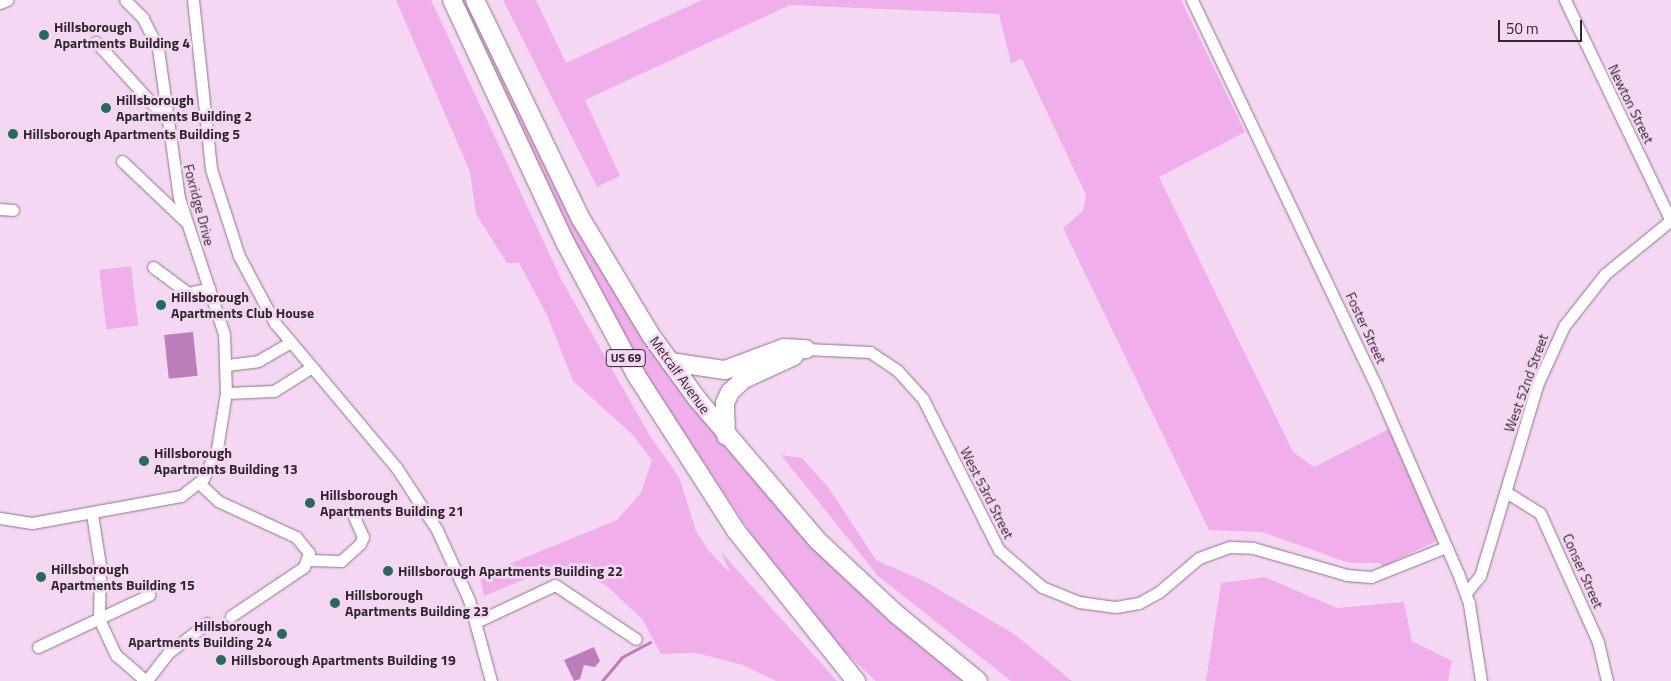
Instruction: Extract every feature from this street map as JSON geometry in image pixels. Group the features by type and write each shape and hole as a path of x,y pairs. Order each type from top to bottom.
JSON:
{"highway":[{"name":"US 69","path":"452,0 566,244 638,378 737,532 856,681"},
{"name":"Metcalf Avenue","path":"475,0 581,219 670,362 726,436 824,546 896,614 978,681"},
{"path":"670,362 725,370 784,348 806,349"},
{"path":"726,436 726,403 737,384 806,349"}],"street":[{"path":"0,4 7,0"},
{"name":"Foxridge Drive","path":"0,518 27,523 92,514 181,496 200,484 214,460 226,394 227,364 224,334 185,220 166,119 158,48 143,18 125,0"},
{"name":"Foxridge Drive","path":"193,0 206,140 219,204 260,299 291,342 419,500 458,573 476,622 491,681"},
{"name":"Foster Street","path":"1192,0 1356,341 1466,593 1481,681"},
{"name":"Newton Street","path":"1565,0 1671,220"},
{"path":"96,42 166,119"},
{"path":"122,161 185,220"},
{"path":"0,209 13,210"},
{"name":"West 52nd Street","path":"1466,593 1480,576 1538,383 1564,326 1606,274 1671,220"},
{"path":"153,267 188,293 209,288"},
{"path":"227,364 258,361 291,342"},
{"name":"West 53rd Street","path":"806,349 870,352 897,370 923,399 998,550 1042,587 1078,602 1116,607 1138,603 1159,592 1199,558 1230,547 1253,548 1347,576 1371,577 1446,547"},
{"path":"226,394 274,391 312,367"},
{"path":"200,484 218,501 302,542 309,560"},
{"name":"Conser Street","path":"1506,492 1540,512 1598,642 1607,681"},
{"path":"92,514 100,565 99,619 116,654 147,680 168,652 207,623"},
{"path":"231,616 309,560 340,561 360,544 363,537 353,515"},
{"path":"476,622 555,585 636,639"},
{"path":"38,647 149,595"}],"shaded area":[{"path":"396,0 431,0 562,281 650,436 679,477 696,531 708,550 731,574 721,552 837,681 776,681 743,665 696,653 661,654 643,620 607,586 571,568 549,569 484,596 480,576 617,520 641,493 652,460 632,434 573,381 547,315 519,263 507,263 476,214 470,172"},
{"path":"460,0 468,0 684,393 794,525 894,622 965,681 876,681 828,636 769,561 637,362 568,229"},
{"path":"503,0 536,0 566,63 702,0 1181,0 1245,132 1159,177 1293,452 1314,467 1389,429 1436,533 1436,541 1383,567 1380,563 1349,563 1262,532 1209,530 1063,228 1083,211 1086,195 1022,59 1011,63 999,14 790,5 585,100 620,176 597,187"},
{"path":"131,266 138,326 107,329 99,270"},
{"path":"193,332 198,376 169,379 164,335"},
{"path":"781,455 802,458 828,487 876,560 926,582 1014,634 1072,681 1011,681 878,576"},
{"path":"1265,577 1337,608 1404,602 1412,641 1452,661 1448,681 1206,681 1221,583"},
{"path":"594,647 600,661 595,667 584,665 580,679 574,681 564,660"}],"waterway":[{"path":"602,681 622,657 650,642"}],"place":[{"name":"Hillsborough Apartments Building 4","path":"44,35"},
{"name":"Hillsborough Apartments Building 2","path":"106,108"},
{"name":"Hillsborough Apartments Building 5","path":"13,134"},
{"name":"Hillsborough Apartments Club House","path":"161,305"},
{"name":"Hillsborough Apartments Building 13","path":"144,461"},
{"name":"Hillsborough Apartments Building 21","path":"310,503"},
{"name":"Hillsborough Apartments Building 22","path":"388,571"},
{"name":"Hillsborough Apartments Building 15","path":"41,577"},
{"name":"Hillsborough Apartments Building 23","path":"335,603"},
{"name":"Hillsborough Apartments Building 24","path":"282,634"},
{"name":"Hillsborough Apartments Building 19","path":"221,660"}]}
